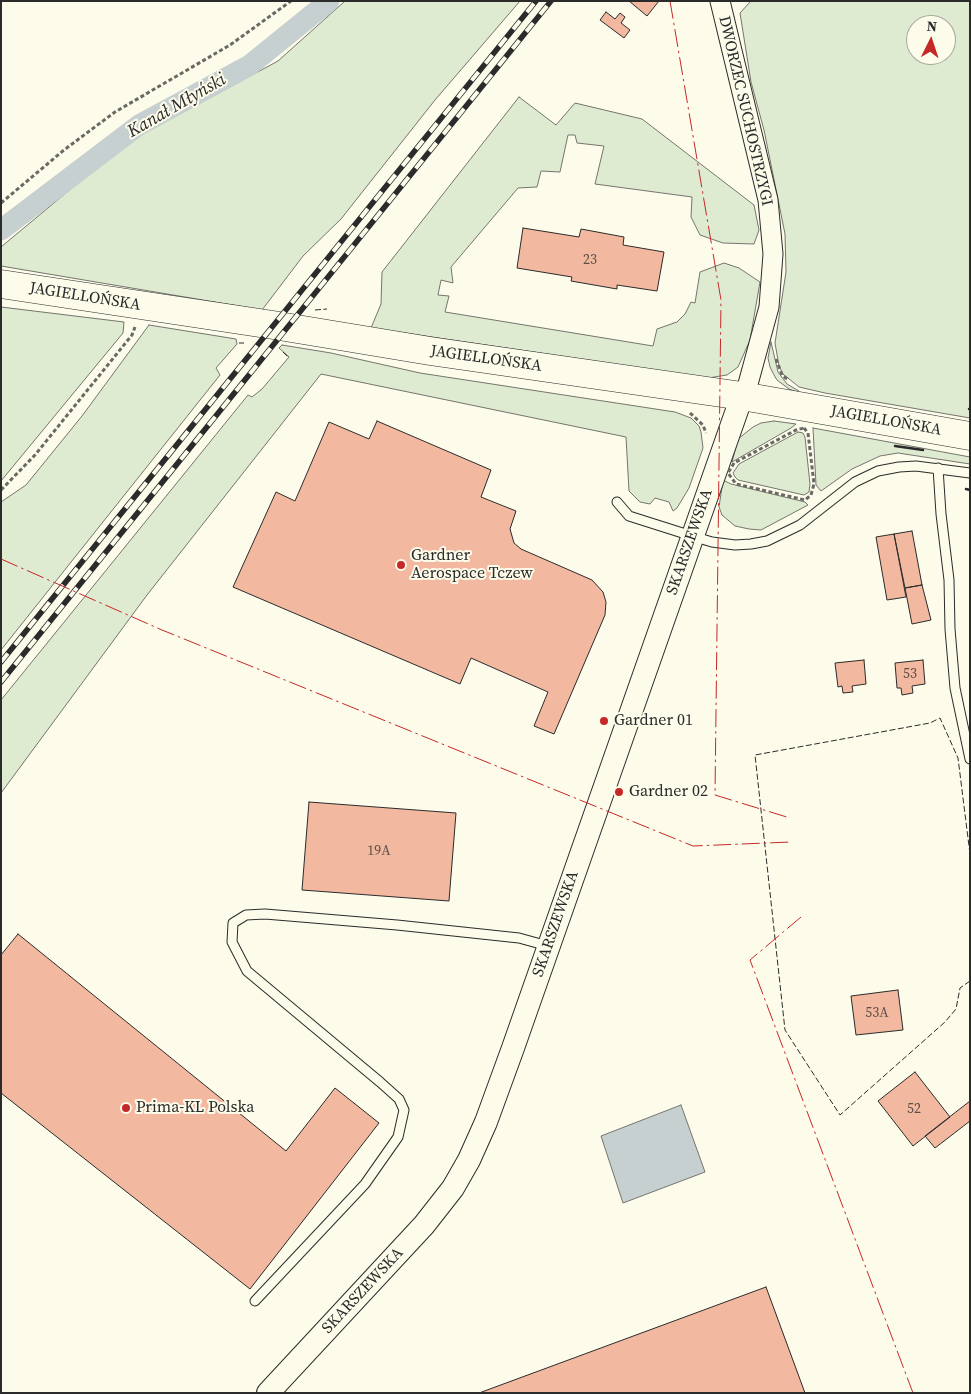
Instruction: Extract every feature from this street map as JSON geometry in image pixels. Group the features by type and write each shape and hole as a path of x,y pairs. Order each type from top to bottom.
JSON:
{"main road":[{"name":"JAGIELLOŃSKA","path":"1,284 280,326 430,351 742,396 970,436"}],"street":[{"name":"DWORZEC SUCHOSTRZYGI","path":"720,1 768,200 773,254 769,307 755,361 742,396"},
{"name":"SKARSZEWSKA","path":"268,1393 424,1225 453,1188 469,1160 486,1122 742,396"}],"lane":[{"path":"617,502 629,516 712,542 735,544 766,541 800,525 855,482 878,471 899,467 938,468 970,473"},
{"path":"938,468 941,514 949,580 950,629 955,688 970,759"},
{"path":"255,1301 365,1184 398,1137 404,1110 399,1099 380,1082 247,971 232,942 233,923 246,915 265,914 388,924 520,938 548,946"}],"path":[{"path":"1,202 64,150 115,112 230,44 290,1"},
{"path":"1,490 35,455 132,335 145,306"},
{"path":"804,428 796,430 734,463 728,472 736,484 805,500 811,495 814,484 808,433"}],"green space":[{"path":"345,1 520,1 435,100 341,219 303,256 262,310 1,266 1,247 126,143 278,61"},
{"path":"751,1 970,1 970,418 799,387 783,374 779,366 775,343 786,272 785,234 764,130 751,82 740,13"},
{"path":"519,97 556,125 575,103 642,119 754,205 759,230 754,244 723,243 700,235 691,217 692,197 595,184 604,146 577,143 575,135 568,135 560,172 541,171 537,187 518,188 451,267 453,283 441,280 438,295 449,296 445,312 653,346 657,329 677,322 685,314 691,302 695,303 700,272 724,263 739,268 760,282 750,340 738,367 727,375 708,378 371,328 381,304 382,272"},
{"path":"1,307 124,322 123,333 1,481"},
{"path":"149,325 236,339 237,344 216,368 220,375 1,650 1,502 26,485 82,416"},
{"path":"771,342 778,372 787,384 799,391 789,389 777,380 774,375 768,358"},
{"path":"282,345 331,353 420,373 675,412 691,418 699,426 703,448 689,488 677,508 673,511 669,502 655,498 650,504 640,502 629,491 626,437 321,374 147,595 1,793 1,700 248,395 252,397 262,389 289,357 279,348"},
{"path":"774,421 796,424 732,462 738,439 761,423"},
{"path":"813,428 970,457 970,464 898,453 880,456 852,469 821,491 816,485"},
{"path":"798,432 803,433 805,437 810,484 809,492 804,495 738,480 735,477 733,473 739,464"},
{"path":"723,480 731,484 805,502 808,505 761,530 735,526 722,515 719,507"}],"shaded area":[{"path":"681,1105 705,1172 623,1203 601,1136"}],"building":[{"path":"629,1 659,1 647,16"},
{"path":"606,12 615,19 620,13 625,17 621,23 630,30 624,38 600,20"},
{"path":"523,228 579,237 581,229 624,237 623,245 664,252 657,291 617,285 617,289 571,281 572,277 517,268"},
{"name":"Gardner Aerospace Tczew","path":"377,421 491,470 481,497 516,511 510,529 514,543 521,549 592,580 603,592 606,602 605,615 554,734 534,726 548,692 471,658 460,684 233,587 276,492 295,501 329,422 369,439"},
{"path":"912,531 922,585 905,588 894,534"},
{"path":"894,534 906,597 887,600 876,537"},
{"path":"922,585 931,620 912,624 905,588"},
{"path":"864,660 866,684 852,686 853,692 843,693 842,686 838,687 835,663"},
{"path":"923,660 925,684 912,686 913,693 902,695 901,688 897,688 895,663"},
{"path":"309,802 456,813 449,901 302,890"},
{"name":"Prima-KL Polska","path":"18,934 286,1151 335,1088 379,1123 250,1289 1,1093 1,955"},
{"path":"898,990 903,1030 856,1035 851,996"},
{"path":"915,1072 950,1117 913,1146 878,1101"},
{"path":"970,1101 970,1121 935,1148 925,1136"},
{"path":"766,1287 805,1393 479,1393"}],"waterway":[{"name":"Kanał Młyński","path":"1,230 139,125 250,65 329,1"}],"railway":[{"path":"1,662 536,1"},
{"path":"1,682 551,1"}],"fence":[{"path":"315,310 327,309"},
{"path":"239,343 244,343"},
{"path":"283,352 288,357"},
{"path":"970,854 958,758 940,718 930,723 755,755 785,1030 840,1115 945,1022 956,1009 960,988 970,981"}],"wall":[{"path":"895,446 923,450"},
{"path":"966,489 970,490"}],"power":[{"path":"670,1 721,300 715,795 790,818"},
{"path":"1,559 162,630 693,846 791,842"},
{"path":"801,917 750,960 913,1393"}],"place":[{"name":"Gardner Aerospace Tczew","path":"401,565"},
{"name":"Gardner 01","path":"604,721"},
{"name":"Gardner 02","path":"619,792"},
{"name":"Prima-KL Polska","path":"126,1108"}]}
